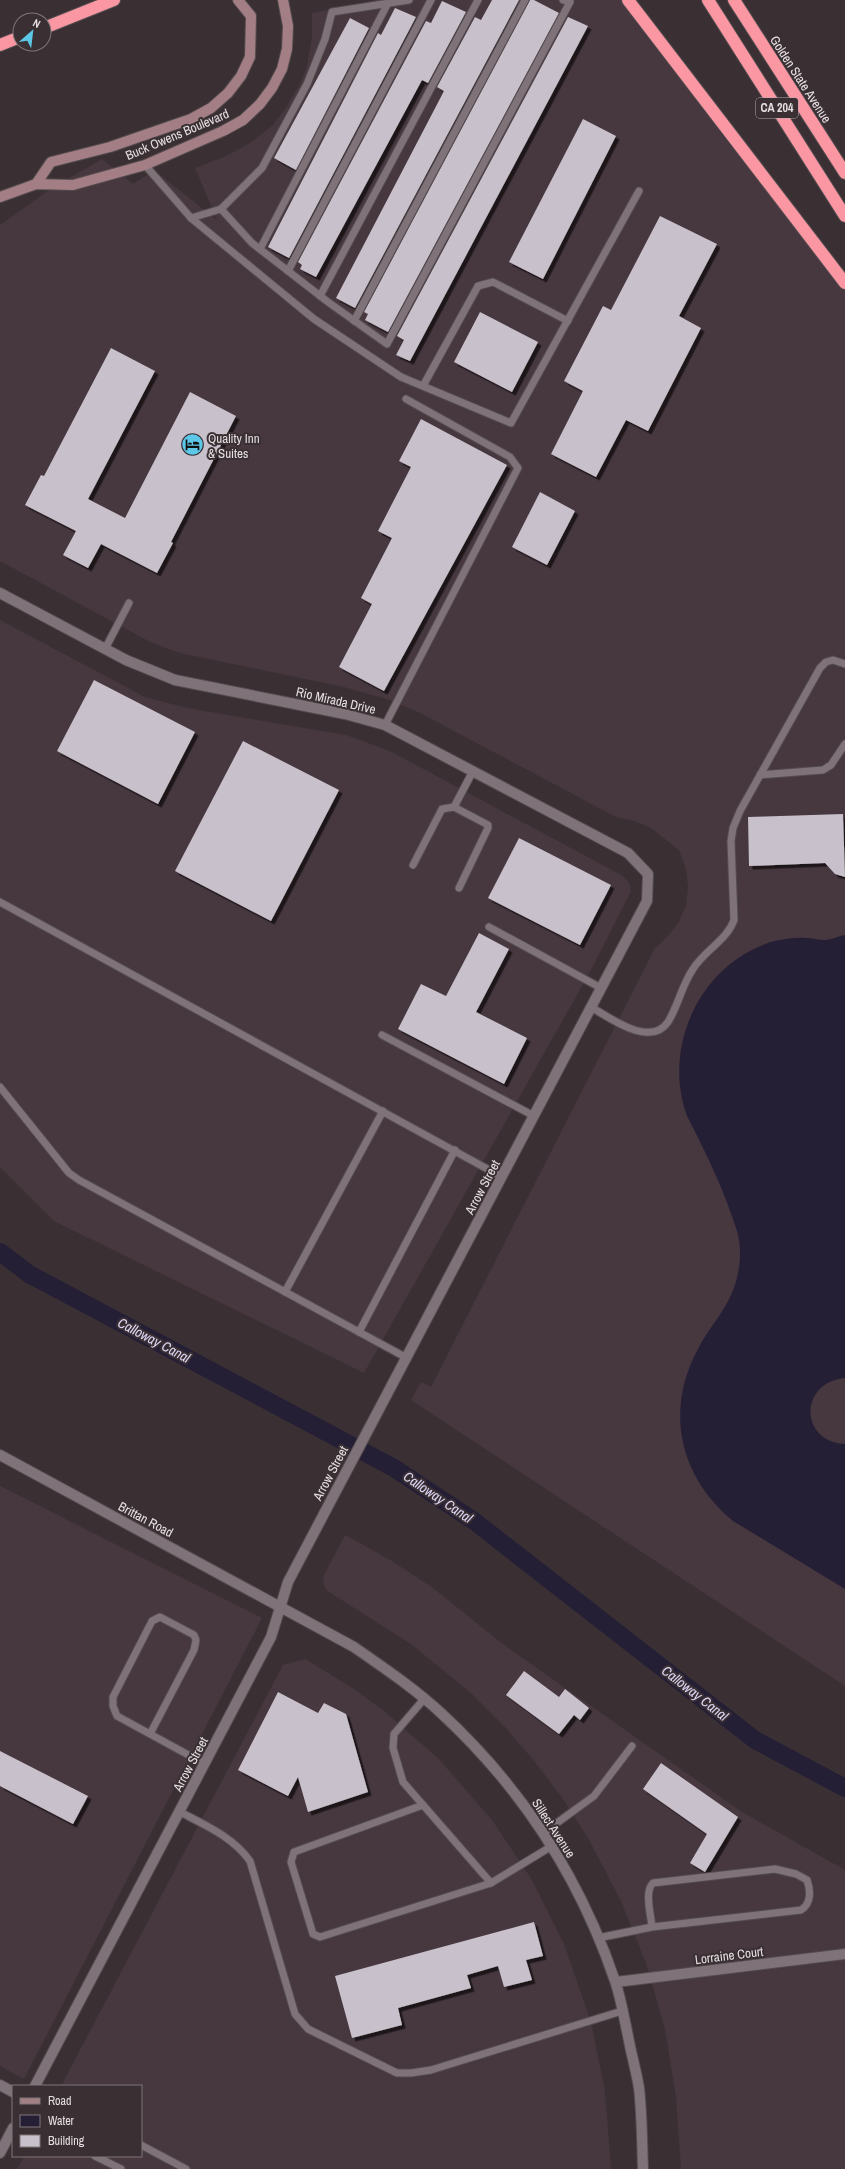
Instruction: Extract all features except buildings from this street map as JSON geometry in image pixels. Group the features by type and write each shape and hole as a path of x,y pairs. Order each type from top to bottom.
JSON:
{"highway":[{"path":"52,25 114,0"},
{"path":"628,0 845,283"},
{"name":"CA 204","path":"708,0 845,216"},
{"name":"Golden State Avenue","path":"734,0 845,173"},
{"path":"0,45 12,40"}],"main road":[{"name":"Buck Owens Boulevard","path":"36,184 51,162 110,147 191,119 211,108 228,93 241,76 250,57 251,16 238,0"},
{"name":"Buck Owens Boulevard","path":"0,197 36,184 73,185 144,165 223,131 243,120 260,104 272,88 282,69 287,49 288,26 283,0"}],"street":[{"name":"Rio Mirada Drive","path":"0,593 148,671 175,680 345,714 385,725 628,853 648,874"},
{"name":"Arrow Street","path":"36,2085 271,1637 288,1582 647,901 648,874"},
{"name":"Brittan Road","path":"0,1455 280,1606"},
{"name":"Sillect Avenue","path":"280,1606 354,1647 398,1678 424,1699 479,1751 514,1792 544,1833 568,1874 598,1938 616,1982 639,2088 643,2169"},
{"name":"Lorraine Court","path":"616,1982 844,1954"},
{"path":"0,2085 12,2091"},
{"path":"0,2153 12,2130"}],"lane":[{"path":"191,218 221,209 262,168 307,84 325,39 332,12 409,0"},
{"path":"288,271 431,0"},
{"path":"320,296 478,0"},
{"path":"354,321 525,0"},
{"path":"221,209 252,243 320,296 387,344 570,2 563,0"},
{"path":"260,249 388,3"},
{"path":"144,165 191,218 314,319 401,377 511,423 639,191"},
{"path":"424,386 478,286 493,282 568,321"},
{"path":"385,725 518,468 510,457 406,399"},
{"path":"105,649 129,603"},
{"path":"591,1007 618,1022 640,1031 656,1031 661,1029 668,1021 692,969 702,956 731,928 734,920 731,842 733,828 740,811 820,668 826,662 833,660 845,664"},
{"path":"760,775 823,770 832,765 845,744"},
{"path":"454,807 472,771"},
{"path":"413,865 442,809 454,807 488,825 488,828 459,888"},
{"path":"0,902 502,1177"},
{"path":"489,927 601,988"},
{"path":"382,1035 534,1116"},
{"path":"0,1087 69,1173 78,1180 407,1358"},
{"path":"285,1292 383,1111"},
{"path":"359,1332 454,1150"},
{"path":"150,1734 194,1650 196,1640 194,1635 160,1617 152,1621 113,1697 113,1706 117,1716 150,1734 205,1764"},
{"path":"424,1699 394,1734 393,1748 403,1782 491,1883"},
{"path":"544,1833 594,1796 632,1746"},
{"path":"423,1805 294,1852 291,1862 313,1934 320,1937 491,1883 552,1846"},
{"path":"180,1812 226,1837 241,1849 250,1861 295,2014 308,2030 397,2073 411,2073 431,2070 622,2011"},
{"path":"598,1938 652,1927 801,1910 806,1906 810,1896 808,1880 796,1874 775,1869 653,1883 650,1886 649,1893 652,1927"},
{"path":"142,2146 186,2169"},
{"path":"97,2157 121,2169"}],"shaded area":[{"path":"376,0 624,0 730,145 845,278 845,1686 411,1400 421,1382 431,1387 655,948 668,936 679,922 686,905 688,887 686,869 679,850 651,828 634,821 616,817 422,714 390,700 344,687 180,653 152,643 0,561 0,225 52,188 102,159 133,184 154,170 217,220 195,168 224,157 250,143 273,125 285,109 300,84 307,66 312,37 312,13"},
{"path":"0,620 145,697 187,708 346,735 390,751 623,876 629,883 631,891 591,970 364,1373 54,1221 0,1167"},
{"path":"0,1486 262,1618 24,2079 0,2066"},
{"path":"345,1535 392,1561 433,1588 504,1645 742,1812 845,1870 845,2169 681,2169 676,2097 665,2029 646,1963 620,1899 588,1838 563,1799 535,1762 505,1727 473,1695 411,1644 326,1590 323,1583 324,1575"},
{"path":"305,1659 351,1687 384,1711 438,1758 492,1820 532,1880 564,1944 591,2022 605,2091 611,2169 17,2169 23,2157 142,2157 142,2085 62,2085 283,1665"}],"water":[{"path":"845,935 845,1378 830,1382 819,1390 813,1400 810,1412 813,1423 819,1433 830,1441 845,1444 845,1589 733,1521 715,1503 700,1484 689,1463 683,1441 680,1418 682,1394 688,1371 699,1347 723,1310 733,1291 737,1280 740,1254 738,1235 727,1202 708,1158 687,1116 680,1090 679,1063 684,1037 693,1012 706,989 724,969 746,953 771,942 798,938 827,940"}],"waterway":[{"name":"Calloway Canal","path":"0,1252 29,1274 394,1468 474,1521 755,1740 845,1788"}],"place":[{"name":"Quality Inn & Suites","path":"192,445"}]}
